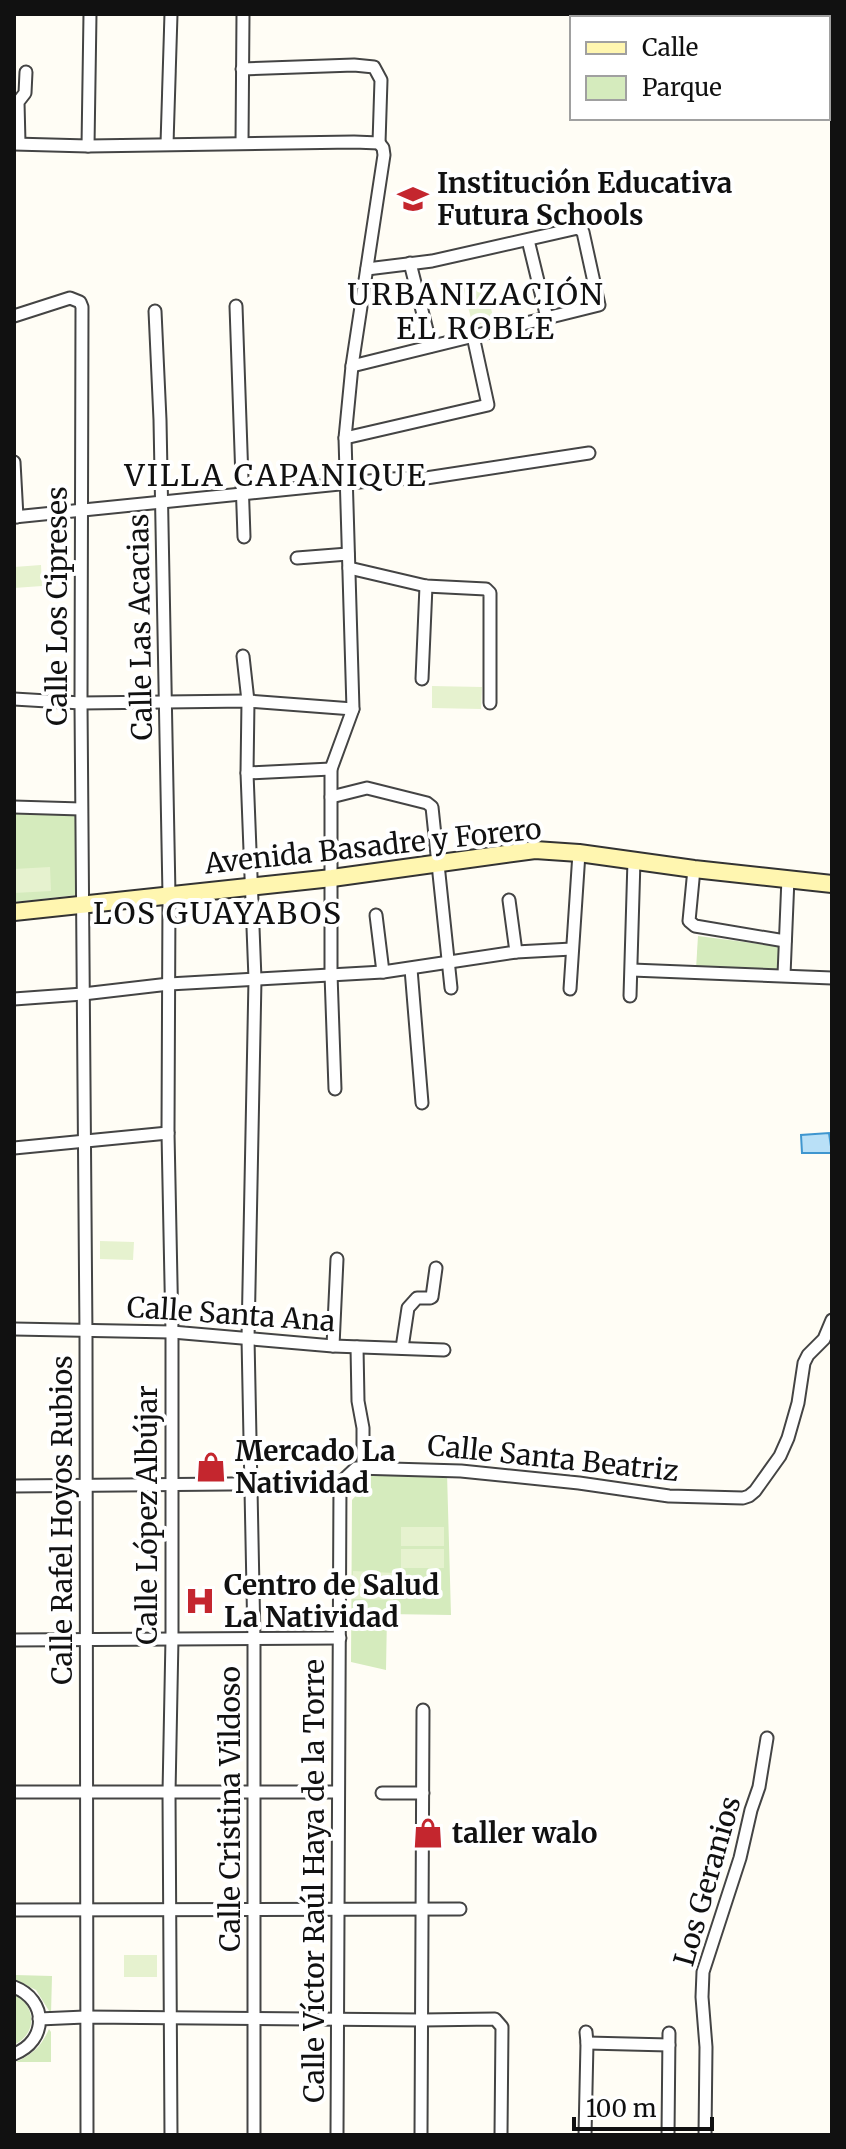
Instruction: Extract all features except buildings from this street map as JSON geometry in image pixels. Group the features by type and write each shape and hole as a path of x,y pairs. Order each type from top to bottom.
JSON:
{"street":[{"path":"88,146 90,14"},
{"path":"167,144 171,14"},
{"path":"242,143 243,14"},
{"path":"242,69 354,65 374,67 381,80 379,143 384,155 352,366 345,438 353,709 331,769 331,974 335,1089"},
{"path":"26,72 25,93 18,102 17,143 88,146 379,143"},
{"path":"352,366 599,305 581,229 576,228 432,261 367,269"},
{"path":"528,240 547,318"},
{"path":"410,263 431,346"},
{"name":"Calle Los Cipreses","path":"14,316 70,298 80,302 82,307 82,905"},
{"path":"236,306 244,537"},
{"name":"Calle Las Acacias","path":"155,311 169,895"},
{"path":"345,438 488,405 473,336"},
{"path":"14,462 15,517 389,479 426,478 589,453"},
{"path":"297,558 348,554"},
{"path":"349,568 426,586 486,589 490,593 490,703"},
{"path":"422,679 426,586"},
{"name":"Calle Cristina Vildoso","path":"243,656 248,701 247,773 255,979 248,1338 254,1640 254,2135"},
{"path":"14,699 81,703 248,701 353,709"},
{"path":"247,773 331,769"},
{"path":"331,797 367,788 430,805 433,810 451,988"},
{"path":"14,807 81,809"},
{"name":"Avenida Basadre y Forero","path":"14,912 332,878 535,850 832,884"},
{"path":"570,989 579,853"},
{"path":"630,996 634,860"},
{"path":"694,869 689,921 695,926 785,941"},
{"path":"784,975 788,878"},
{"name":"Calle López Albújar","path":"169,895 171,2135"},
{"path":"509,900 516,952"},
{"name":"Calle Rafel Hoyos Rubios","path":"82,905 87,2135"},
{"path":"376,915 383,972"},
{"path":"14,999 169,984 383,972 516,952 572,949"},
{"path":"411,969 422,1103"},
{"path":"632,970 832,978"},
{"path":"14,1148 168,1133"},
{"path":"333,1346 337,1259"},
{"path":"402,1348 408,1308 417,1298 432,1297 436,1268"},
{"name":"Calle Santa Beatriz","path":"363,1467 523,1476 669,1496 749,1496 785,1448 793,1426 804,1363 824,1339 832,1320"},
{"name":"Calle Santa Ana","path":"14,1329 172,1332 333,1346 444,1350"},
{"path":"14,1486 340,1483 350,1471 363,1467 357,1347"},
{"name":"Calle Víctor Raúl Haya de la Torre","path":"337,2135 340,1483"},
{"path":"14,1640 340,1638"},
{"path":"421,2135 423,1710"},
{"name":"Los Geranios","path":"705,2135 703,1972 740,1858 759,1787 767,1738"},
{"path":"14,1792 337,1792"},
{"path":"382,1793 423,1793"},
{"path":"14,1910 460,1909"},
{"path":"14,1987 32,1999 39,2019 34,2040 24,2050 14,2054"},
{"path":"39,2019 495,2019 502,2027 501,2135"},
{"path":"585,2135 586,2037 669,2039 668,2135"}],"green space":[{"path":"484,281 494,320 473,326 463,287"},
{"path":"41,565 42,586 14,588 14,567"},
{"path":"432,686 482,687 481,709 432,708"},
{"path":"14,813 77,815 77,895 14,902"},
{"path":"50,867 51,891 14,893 14,869"},
{"path":"698,936 783,947 781,974 696,969"},
{"path":"100,1241 134,1242 133,1260 100,1259"},
{"path":"367,1471 447,1473 451,1615 387,1614 386,1670 351,1662 352,1500 358,1493 365,1494"},
{"path":"401,1527 444,1527 444,1546 401,1546"},
{"path":"401,1549 444,1549 444,1568 401,1568"},
{"path":"353,1571 394,1573 393,1600 352,1599"},
{"path":"124,1955 157,1955 157,1977 124,1977"},
{"path":"15,1975 52,1976 51,2014 36,1990 16,1980"},
{"path":"14,1993 27,2005 31,2019 27,2034 14,2045"},
{"path":"49,2029 51,2062 16,2062 36,2049"}],"water":[{"path":"829,1133 832,1153 802,1153 801,1135"}],"place":[{"name":"Institución Educativa Futura Schools","path":"413,199"},
{"name":"Mercado La Natividad","path":"211,1467"},
{"name":"Centro de Salud La Natividad","path":"200,1601"},
{"name":"taller walo","path":"428,1833"}],"district":[{"name":"URBANIZACIÓN EL ROBLE","path":"476,312"},
{"name":"VILLA CAPANIQUE","path":"276,476"},
{"name":"LOS GUAYABOS","path":"218,914"}]}
